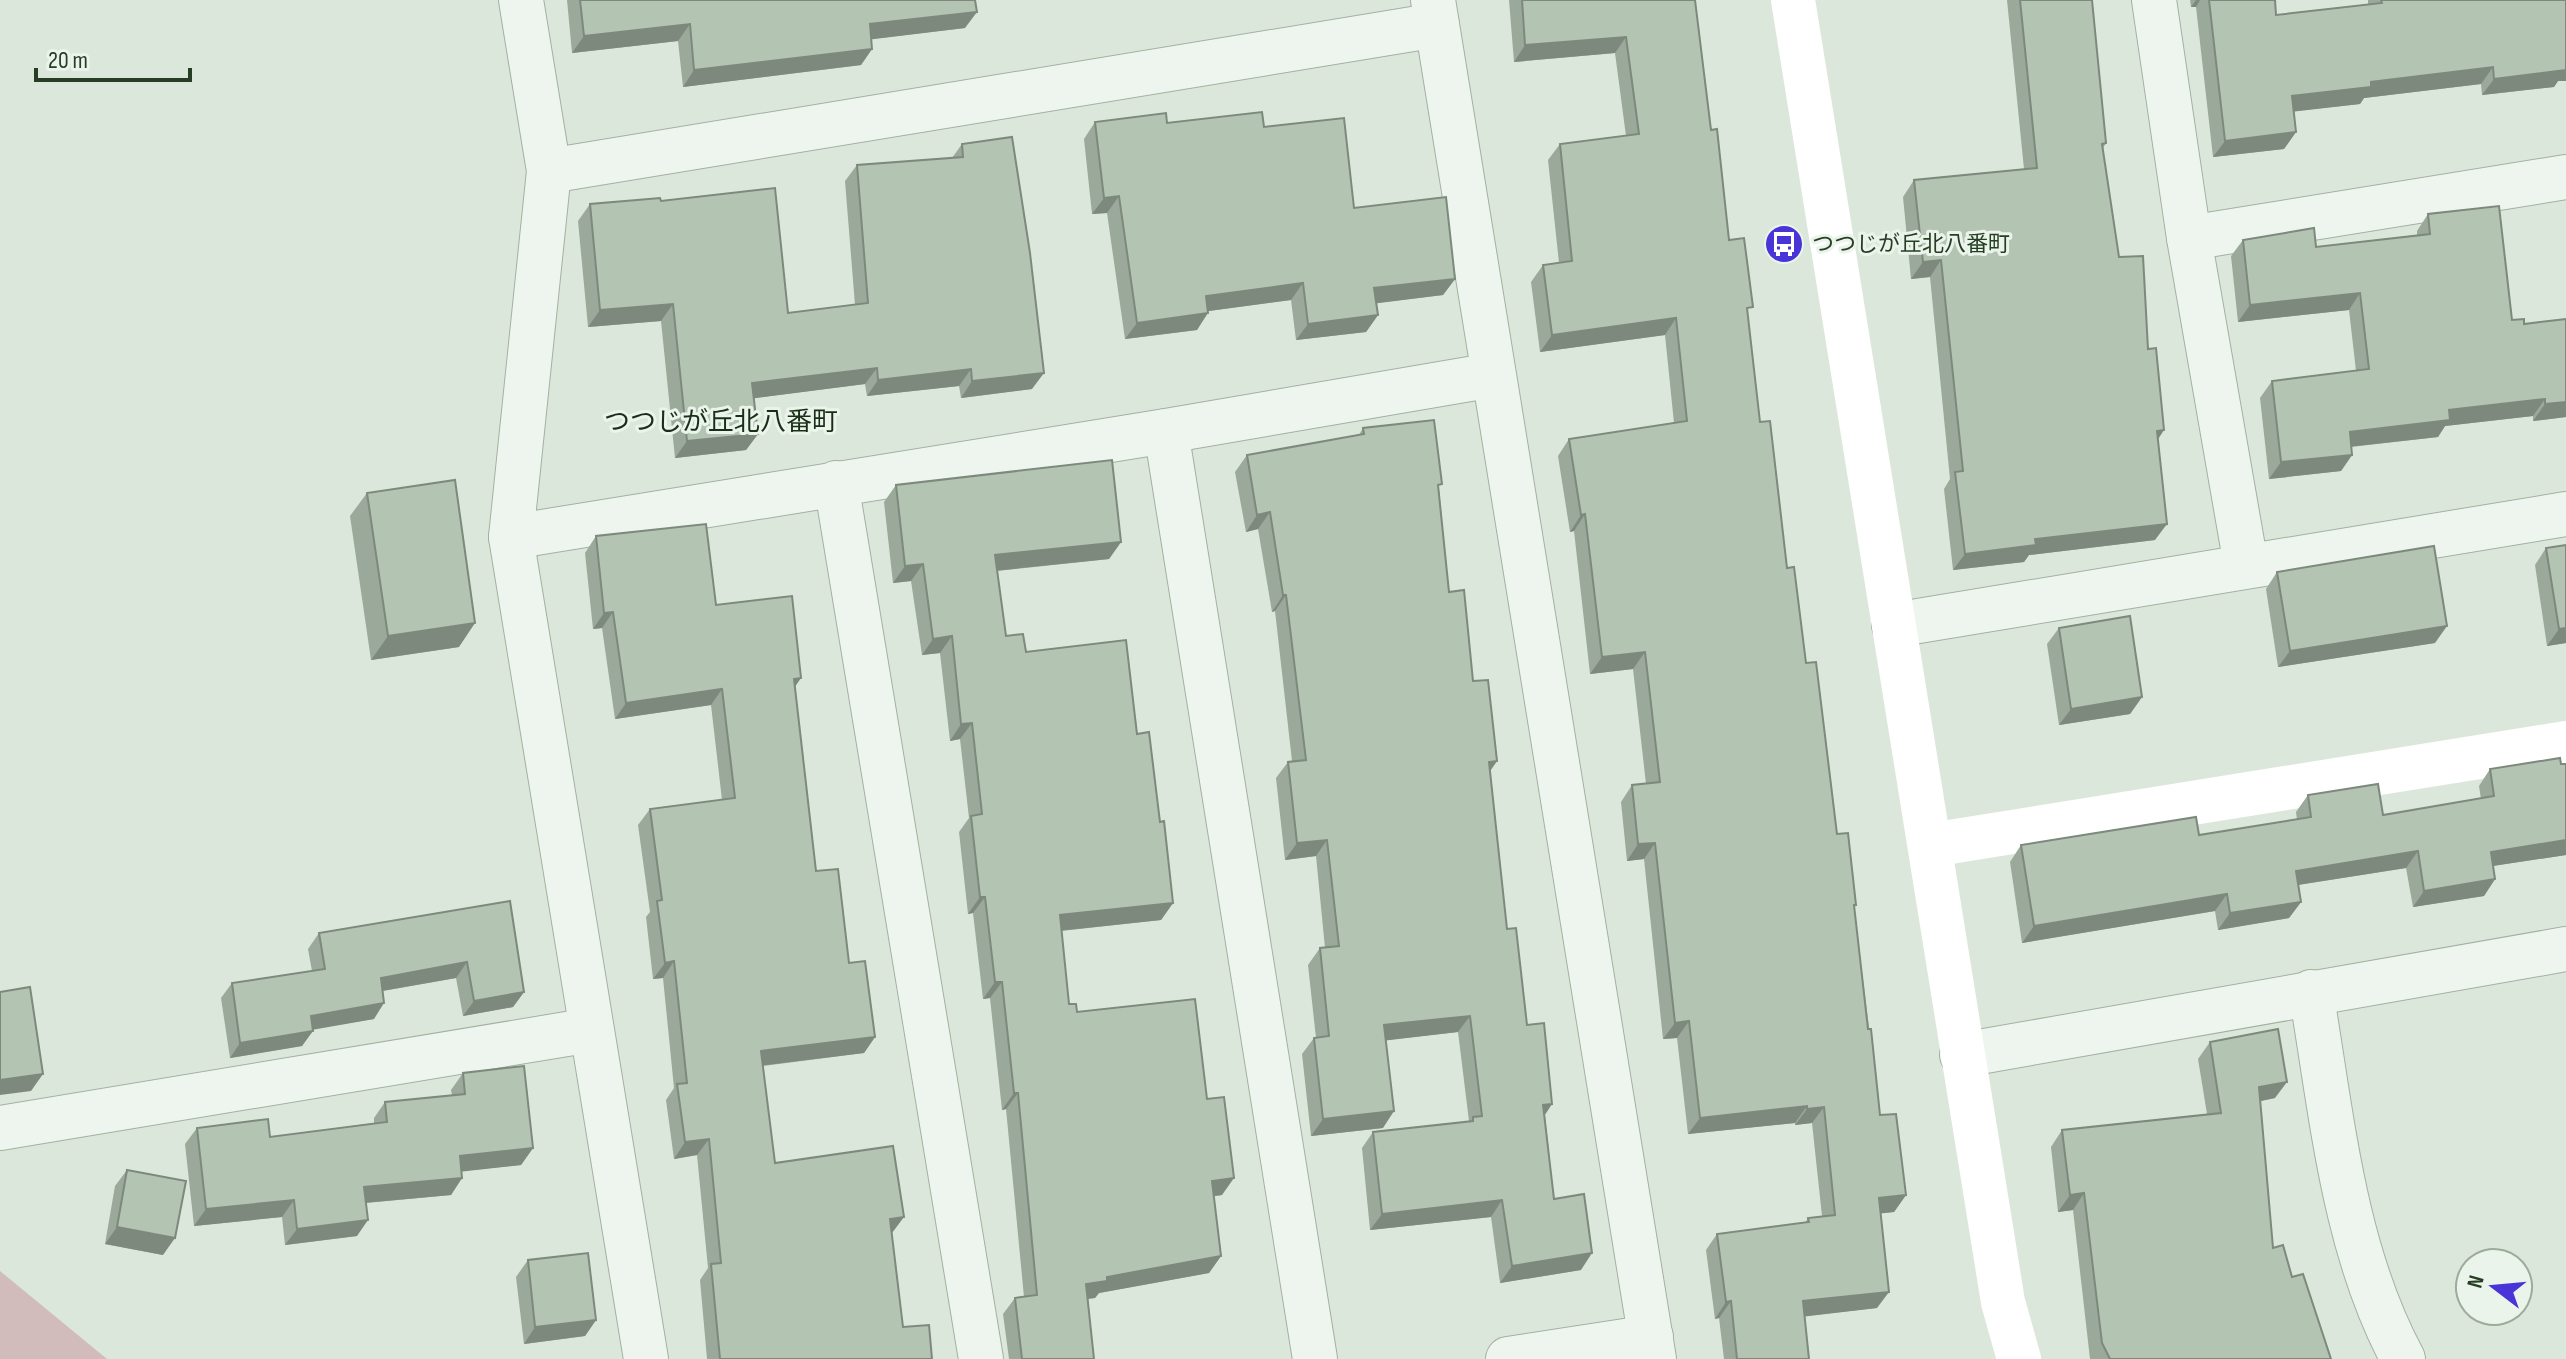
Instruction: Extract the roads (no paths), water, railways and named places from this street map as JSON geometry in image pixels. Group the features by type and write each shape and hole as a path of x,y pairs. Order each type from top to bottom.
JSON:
{"street":[{"path":"521,0 549,171 511,537 646,1359"},
{"path":"1793,0 2003,1302 2019,1359"},
{"path":"2154,0 2189,238 2246,565"},
{"path":"549,171 1435,13 1652,1348 1508,1359"},
{"path":"2189,238 2566,177"},
{"path":"511,537 1493,375"},
{"path":"1166,431 1315,1359"},
{"path":"836,483 981,1359"},
{"path":"1894,625 2566,514"},
{"path":"1931,845 2566,743"},
{"path":"1962,1055 2566,949"},
{"path":"2311,992 2347,1199 2363,1263 2383,1323 2403,1359"},
{"path":"0,1128 591,1030"}],"place":[{"name":"つつじが丘北八番町","path":"1784,244"}],"district":[{"name":"つつじが丘北八番町","path":"721,422"}]}
